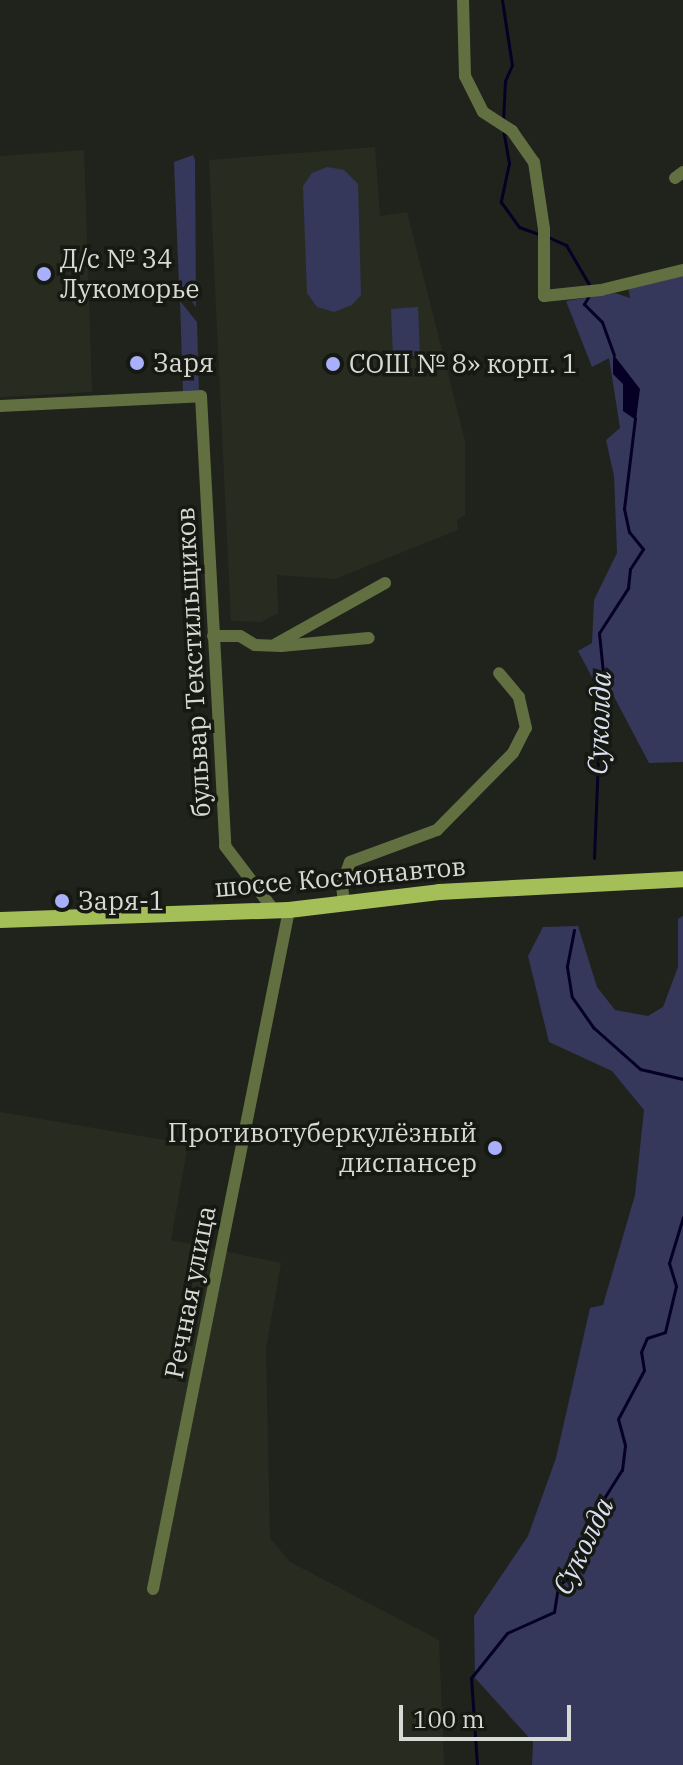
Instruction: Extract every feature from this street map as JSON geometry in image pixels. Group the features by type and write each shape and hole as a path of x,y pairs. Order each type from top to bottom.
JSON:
{"main road":[{"name":"шоссе Космонавтов","path":"0,920 281,909 439,892 683,879"}],"street":[{"path":"463,0 465,76 483,112 512,131 534,162 544,229 544,296 601,290 683,270"},
{"name":"бульвар Текстильщиков","path":"0,406 201,396 225,846 281,909"},
{"path":"273,646 385,583"},
{"path":"213,636 240,636 255,645 273,646 369,638"},
{"path":"344,904 342,884 350,862 437,830 513,753 526,728 519,697 499,673"},
{"name":"Речная улица","path":"153,1589 281,909"}],"shaded area":[{"name":"СОШ № 8» корп. 1","path":"375,147 380,216 407,212 465,441 465,515 457,520 458,530 335,579 277,575 278,613 261,622 231,621 209,160"},
{"name":"Д/с № 34 Лукоморье","path":"84,150 92,392 0,397 0,156"},
{"path":"193,155 196,307 179,285 174,162"},
{"path":"327,167 344,170 358,184 361,295 352,305 334,312 317,307 307,293 303,186 312,173"},
{"path":"683,274 683,762 649,763 610,689 600,692 578,651 592,643 594,600 617,553 614,476 606,440 620,428 609,358 592,367 566,301 615,293 630,298 628,287"},
{"path":"180,301 197,322 199,392 183,393"},
{"path":"418,307 420,356 393,356 391,309"},
{"path":"613,354 640,389 636,420 623,411 623,384 613,374"},
{"path":"683,916 683,1765 532,1765 533,1742 475,1678 474,1616 528,1536 556,1458 590,1308 603,1305 635,1195 644,1110 612,1071 549,1042 528,956 543,927 578,926 597,987 615,1010 648,1016 663,1007 678,967 678,919"},
{"path":"0,1112 188,1144 171,1240 281,1263 266,1349 270,1538 290,1562 439,1640 444,1765 0,1765"}],"waterway":[{"name":"Суколда","path":"502,0 512,65 505,81 503,122"},
{"name":"Суколда","path":"503,129 509,163 501,202 519,227 541,235"},
{"name":"Суколда","path":"548,237 566,245 590,286"},
{"name":"Суколда","path":"590,294 584,304 602,322 614,355"},
{"name":"Суколда","path":"594,858 599,734 606,702 599,633 628,588 630,569 643,549 629,532 624,509 635,418"},
{"name":"Суколда","path":"574,930 567,967 572,997 594,1028 640,1069 683,1079"},
{"name":"Суколда","path":"477,1765 471,1678 507,1633 554,1612 558,1586 576,1571 590,1544 601,1503 622,1470 625,1445 618,1419 644,1370 641,1352 647,1338 665,1332 676,1286 669,1263 683,1217"}],"place":[{"name":"Д/с № 34 Лукоморье","path":"44,274"},
{"name":"Заря","path":"137,363"},
{"name":"СОШ № 8» корп. 1","path":"333,364"},
{"name":"Заря-1","path":"62,901"},
{"name":"Противотуберкулёзный диспансер","path":"495,1148"}]}
